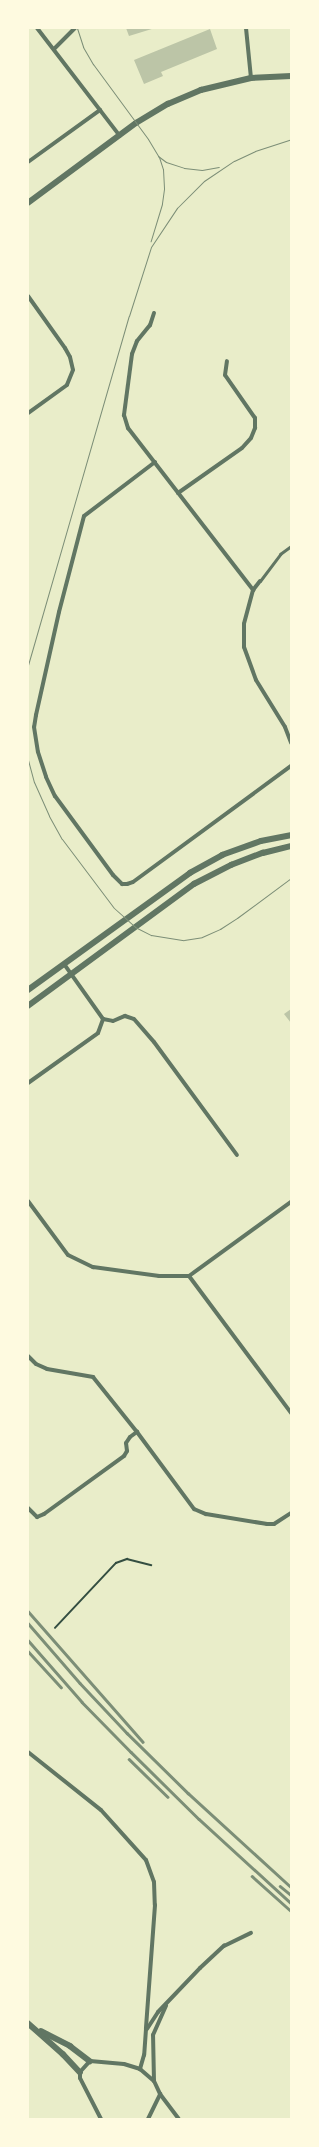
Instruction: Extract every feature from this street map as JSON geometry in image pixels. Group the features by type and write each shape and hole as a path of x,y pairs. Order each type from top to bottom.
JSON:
{"street":[{"path":"37,28 120,136"},
{"path":"54,49 75,28"},
{"path":"246,28 251,78"},
{"path":"28,203 120,136 168,104 201,90 251,78 291,76"},
{"path":"28,162 100,110"},
{"path":"28,296 66,348 73,370 67,385 28,413"},
{"path":"154,313 150,325 137,341 132,354 124,415 128,428 253,590"},
{"path":"178,493 242,448 251,438 255,428 255,418 225,375 227,361"},
{"path":"155,462 84,516 59,612 34,726 38,752 46,777 55,796 118,881 122,884 133,882 291,766"},
{"path":"291,546 280,554 253,590 244,624 244,647 256,680 285,727 291,743"},
{"path":"28,990 140,908 203,866 222,855 261,842 291,835"},
{"path":"28,1006 194,884 231,865 263,853 291,846"},
{"path":"64,964 103,1019 113,1021 125,1016 134,1019 154,1042 238,1156"},
{"path":"28,1083 98,1033 103,1019"},
{"path":"28,1201 68,1255 93,1267 159,1276 189,1276 291,1202"},
{"path":"189,1276 291,1414"},
{"path":"28,1356 36,1364 47,1368 93,1377 137,1432 194,1509 199,1512 274,1524 291,1513"},
{"path":"28,1508 37,1517 44,1514 124,1456 127,1451 126,1443 130,1437 137,1432"},
{"path":"28,1752 101,1810 146,1860 154,1882 155,1905 146,2029 144,2055 140,2069"},
{"path":"146,2029 169,2000 224,1946 251,1933"},
{"path":"169,2000 153,2035 154,2081 160,2094 179,2119"},
{"path":"28,2023 64,2054 80,2072 83,2087 101,2119"},
{"path":"34,2028 70,2046 90,2061 124,2064 140,2069 154,2081"},
{"path":"80,2072 90,2061"},
{"path":"148,2119 160,2094"}],"path":[{"path":"55,1628 116,1563 126,1559 151,1565"}],"building":[{"path":"126,28 155,28 129,36"},
{"path":"210,29 217,49 161,72 163,76 144,84 134,60"},
{"path":"291,1009 291,1023 284,1014"}],"tram line":[{"path":"77,28 83,47 93,64 148,139 159,157 163,169 164,189 162,204 151,241"},
{"path":"28,665 129,316 151,247 177,208 204,181 234,161 255,151 291,139"},
{"path":"158,156 166,162 184,168 202,170 219,167"},
{"path":"28,760 34,782 49,816 62,839 114,908 135,927 151,935 184,940 202,937 220,929 237,918 291,878"}],"railway":[{"path":"28,1611 143,1742"},
{"path":"28,1623 80,1683 127,1733 188,1793 291,1887"},
{"path":"28,1640 82,1702 131,1752 199,1819 291,1903"},
{"path":"28,1651 61,1687"},
{"path":"129,1759 168,1797"},
{"path":"252,1876 291,1911"},
{"path":"280,1886 291,1895"}]}
